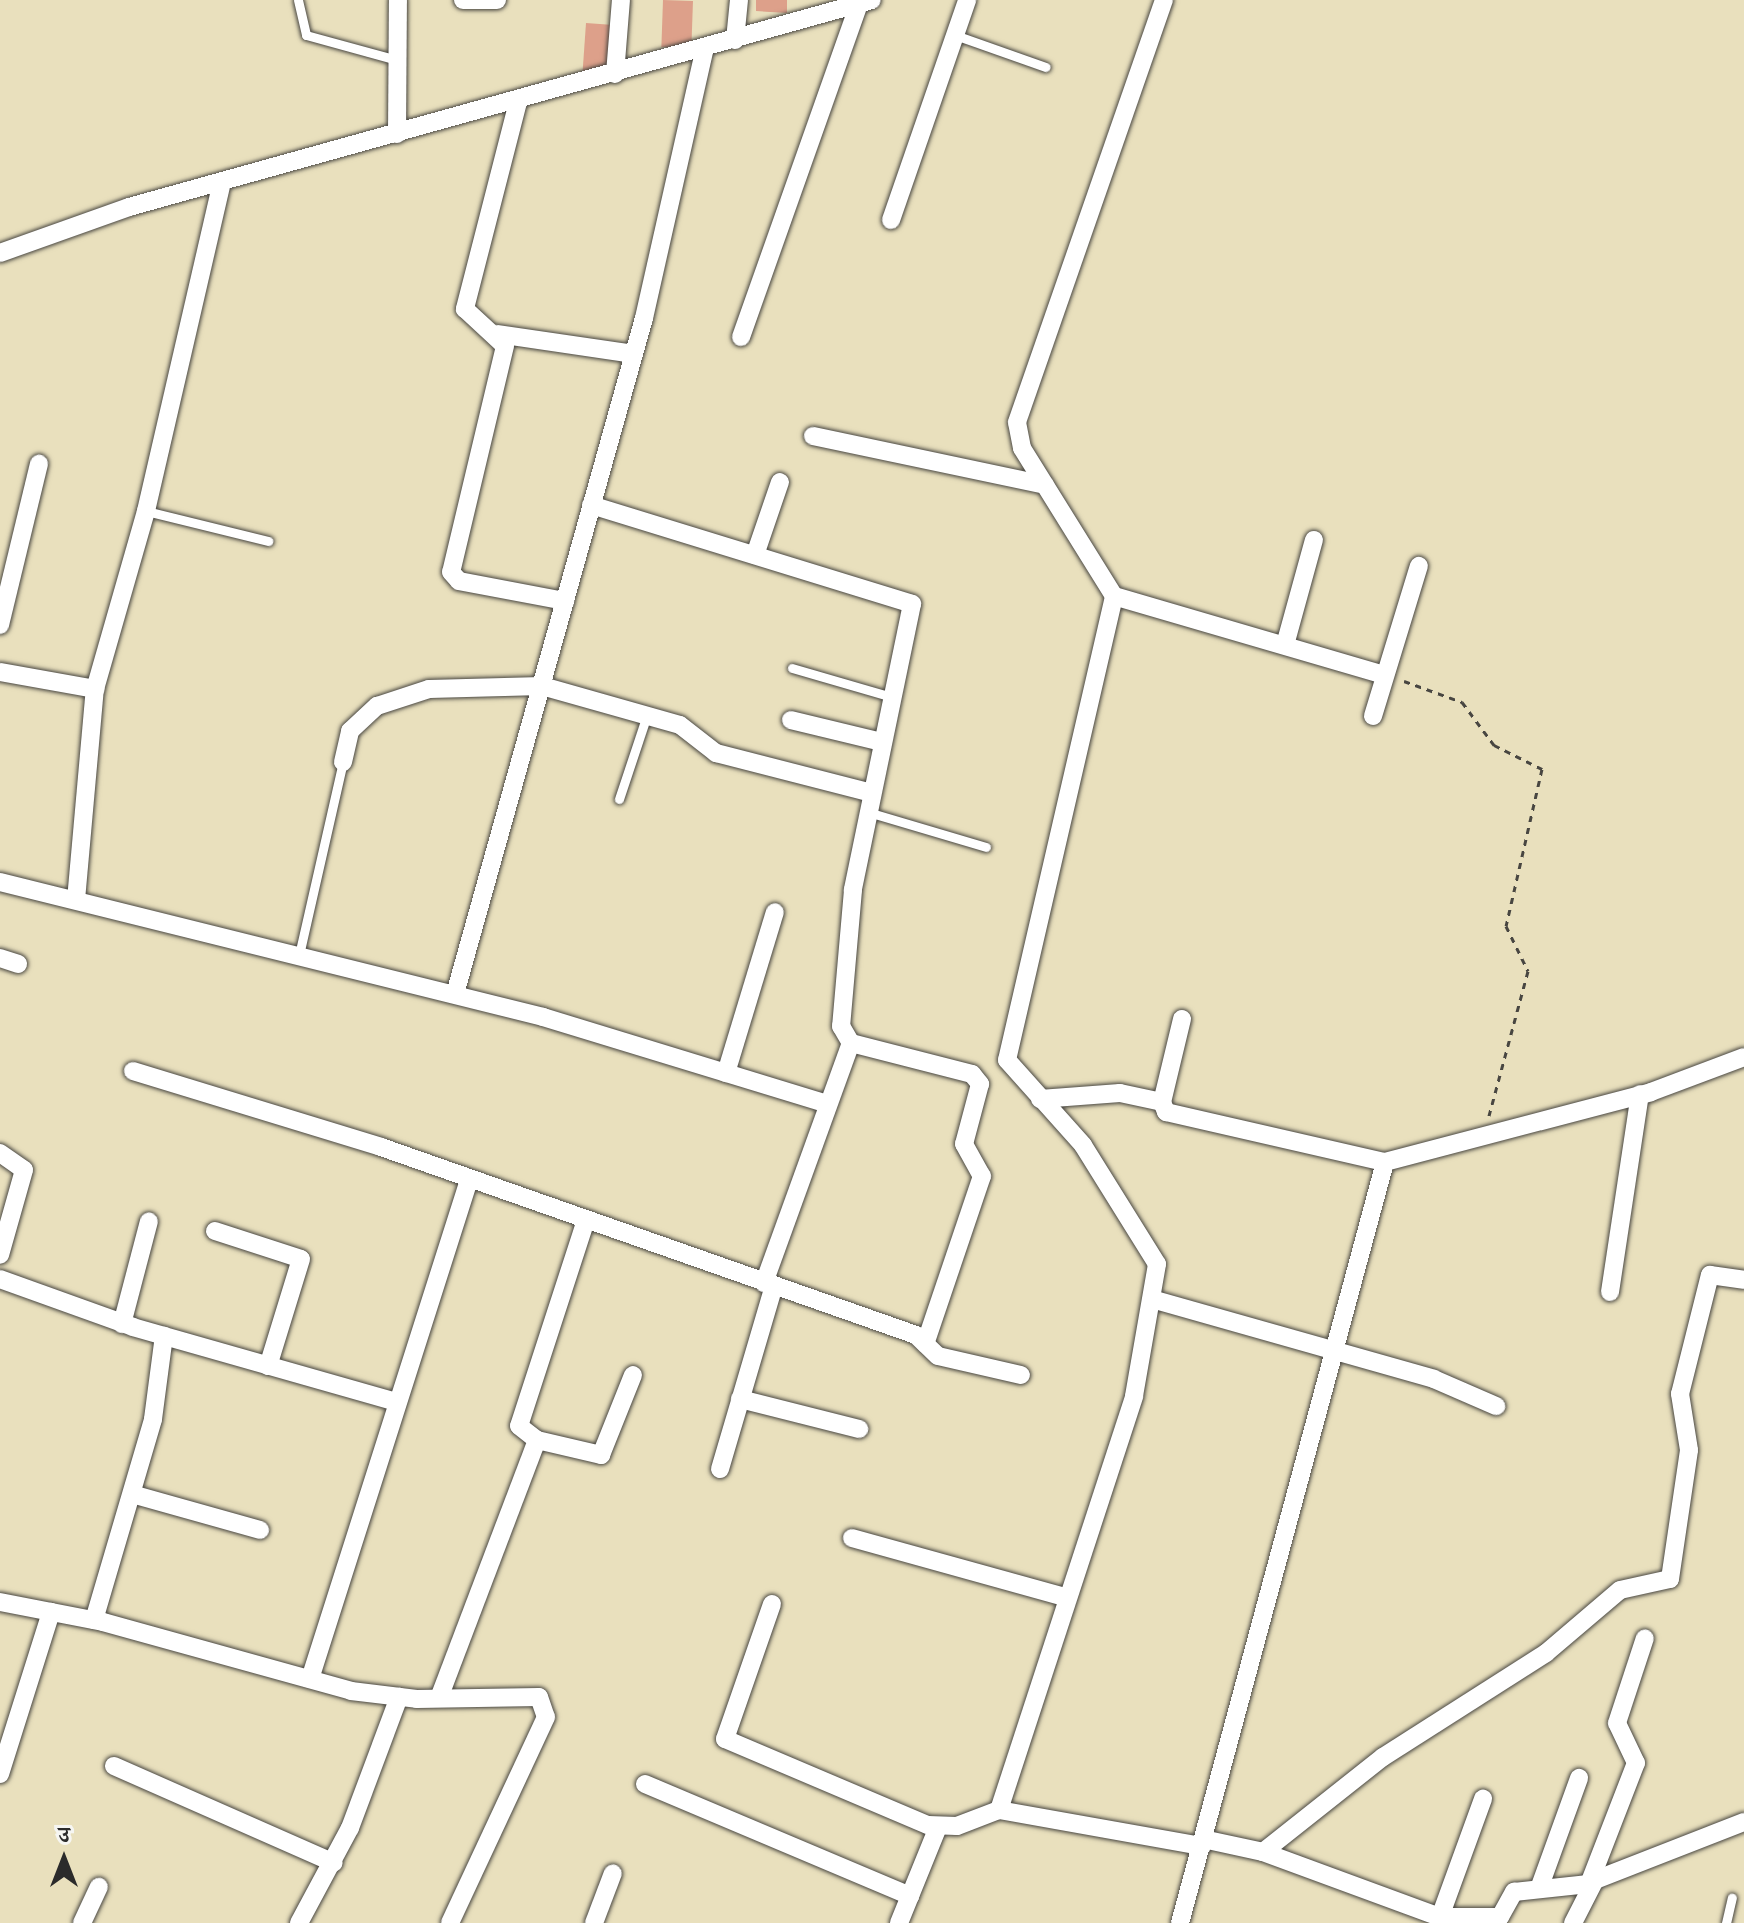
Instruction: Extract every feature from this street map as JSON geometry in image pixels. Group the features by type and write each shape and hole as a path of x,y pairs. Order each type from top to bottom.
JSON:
{"street":[{"path":"397,134 398,0"},
{"path":"463,0 497,0"},
{"path":"615,74 621,0"},
{"path":"735,40 739,0"},
{"path":"891,220 967,0"},
{"path":"1164,0 1019,408 1018,436 1114,596 1385,675"},
{"path":"0,253 222,182 518,102 866,2"},
{"path":"741,337 866,2"},
{"path":"455,994 634,354 705,48"},
{"path":"518,102 465,309 497,334 634,354"},
{"path":"76,900 95,689 146,511 222,182"},
{"path":"497,334 504,358 451,572 459,581 565,601"},
{"path":"813,436 1045,485"},
{"path":"0,625 39,464"},
{"path":"755,555 780,482"},
{"path":"591,505 912,604 868,812 841,1026 851,1043 978,1078 1009,1064"},
{"path":"1285,645 1314,540"},
{"path":"1373,716 1419,566"},
{"path":"1009,1064 1114,596"},
{"path":"0,672 95,689"},
{"path":"343,762 350,731 377,706 429,689 542,686 685,727 716,753 872,793"},
{"path":"791,720 882,742"},
{"path":"0,882 455,994 828,1104"},
{"path":"726,1073 775,912"},
{"path":"0,958 18,964"},
{"path":"1182,1019 1162,1102 1166,1112 1385,1162 1640,1094 1744,1057"},
{"path":"720,1469 769,1285 851,1043"},
{"path":"999,1810 1065,1597 1134,1396 1152,1299 1153,1253 1083,1145 1009,1064"},
{"path":"133,1071 469,1180 769,1285 925,1344 938,1356 1021,1375"},
{"path":"925,1344 982,1176 964,1144 978,1078"},
{"path":"1040,1099 1120,1093 1162,1102"},
{"path":"1610,1292 1640,1094"},
{"path":"0,1153 24,1170 0,1255"},
{"path":"1180,1923 1385,1162"},
{"path":"310,1679 393,1401 469,1180"},
{"path":"122,1324 149,1221"},
{"path":"585,1223 518,1419 537,1440 601,1455 633,1375"},
{"path":"215,1231 301,1259 268,1366"},
{"path":"1263,1852 1383,1757 1546,1653 1620,1590 1670,1579 1689,1450 1680,1394 1710,1275 1744,1280"},
{"path":"2,1285 122,1324 393,1401"},
{"path":"1152,1299 1434,1379 1496,1406"},
{"path":"94,1620 153,1419 164,1336"},
{"path":"740,1399 859,1429"},
{"path":"439,1698 537,1440"},
{"path":"132,1494 260,1530"},
{"path":"852,1538 1065,1597"},
{"path":"0,1602 94,1620 310,1679 399,1697 528,1693 546,1710 450,1923"},
{"path":"772,1604 725,1739 938,1827 999,1810 1202,1842 1263,1852 1440,1917 1500,1917 1514,1892 1540,1886 1589,1884 1744,1822"},
{"path":"0,1774 51,1612"},
{"path":"1573,1923 1636,1763 1617,1723 1645,1638"},
{"path":"299,1923 334,1863 399,1697"},
{"path":"114,1766 334,1863"},
{"path":"1540,1886 1579,1778"},
{"path":"645,1784 910,1896"},
{"path":"1440,1917 1483,1799"},
{"path":"899,1923 938,1827"},
{"path":"594,1923 613,1873"},
{"path":"82,1923 99,1887"}],"lane":[{"path":"298,0 306,35 397,60"},
{"path":"955,35 1046,67"},
{"path":"146,511 268,541"},
{"path":"792,668 892,697"},
{"path":"619,799 647,715"},
{"path":"299,955 343,762"},
{"path":"868,812 986,847"},
{"path":"1726,1923 1732,1898"}],"path":[{"path":"1385,675 1462,702 1494,745 1542,769 1506,926 1528,971 1484,1136"}],"building":[{"path":"663,0 693,1 691,48 661,47"},
{"path":"756,0 787,0 787,13 756,11"},
{"path":"586,23 617,25 614,73 583,71"}]}
